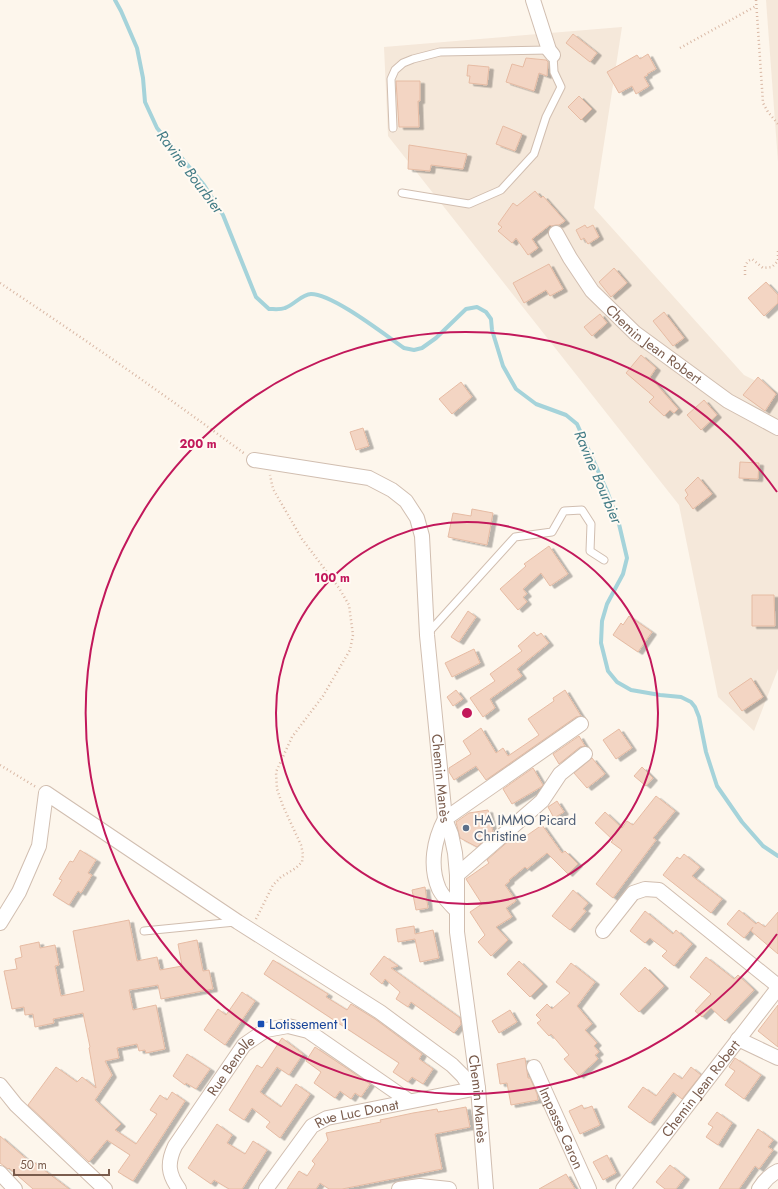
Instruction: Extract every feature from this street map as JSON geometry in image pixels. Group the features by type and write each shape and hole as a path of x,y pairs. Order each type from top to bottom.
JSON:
{"street":[{"path":"533,0 551,52"},
{"name":"Chemin Jean Robert","path":"556,233 570,258 592,291 635,333 728,401 778,428"},
{"name":"Chemin Manès","path":"254,460 369,478 392,490 406,501 417,518 422,536 427,635 445,819 451,834 455,852 457,875 457,932 486,1189"},
{"path":"457,910 446,899 439,888 434,867 436,840 445,819 581,724"},
{"path":"457,875 542,801 560,774 585,754"},
{"path":"0,923 19,892 39,846 46,793 250,930 380,1012 452,1065 475,1088"},
{"path":"603,932 634,893 645,889 659,890 778,987"},
{"name":"Chemin Jean Robert","path":"623,1189 778,987"},
{"name":"Rue Benolle","path":"179,1189 171,1176 169,1166 170,1156 175,1146 244,1045 266,1030 288,1026 308,1031 410,1101"},
{"path":"738,1039 778,1058"},
{"name":"Impasse Caron","path":"534,1067 589,1189"},
{"path":"0,1085 16,1105 105,1189"},
{"name":"Rue Luc Donat","path":"266,1189 312,1126 327,1118 475,1088"},
{"path":"759,1189 772,1173 778,1171"},
{"path":"0,1173 15,1189"},
{"path":"399,1189 420,1186 449,1189"}],"lane":[{"path":"393,128 391,79 395,70 403,64 426,55 440,52 551,52 554,72 561,87 546,117 534,154 501,190 469,204 402,193"},
{"path":"427,635 516,538 552,532 564,511 582,510 591,524 590,551 604,560"},
{"path":"144,931 238,922"}],"path":[{"path":"756,0 763,103 778,124"},
{"path":"680,48 756,6"},
{"path":"745,275 745,266 748,261 752,259 763,268 772,267 778,261 778,251"},
{"path":"0,283 155,388 254,460"},
{"path":"250,930 273,885 281,877 296,868 302,862 303,854 301,845 277,789 276,772 292,737 323,696 350,650 353,635 350,605 302,539 272,489 269,477 271,463"},
{"path":"0,765 46,793"}],"shaded area":[{"path":"766,0 778,0 778,162"},
{"path":"622,27 594,208 744,375 778,392 778,669 754,731 718,697 679,505 388,136 384,47"}],"building":[{"path":"573,34 597,53 590,62 566,43"},
{"path":"648,54 656,69 644,77 649,86 636,94 632,86 619,93 607,72 637,55 640,59"},
{"path":"526,58 546,60 548,62 547,76 539,73 534,91 506,82 512,64 523,67"},
{"path":"468,65 489,67 487,85 469,83 470,76 467,76"},
{"path":"396,81 420,81 420,101 418,101 419,127 399,127"},
{"path":"579,96 592,109 581,120 568,107"},
{"path":"503,126 522,134 515,151 496,144"},
{"path":"409,145 467,154 463,169 431,165 430,171 408,169"},
{"path":"535,191 541,198 543,196 565,221 559,225 550,225 532,239 538,248 528,255 516,238 512,243 498,231 502,227 498,224 513,203 517,206"},
{"path":"585,225 587,228 593,225 599,237 588,244 584,238 581,240 576,230"},
{"path":"549,264 563,289 550,296 546,290 524,303 513,283"},
{"path":"614,268 627,283 611,297 599,282"},
{"path":"766,282 778,295 778,303 764,316 748,298"},
{"path":"664,312 684,338 673,346 653,321"},
{"path":"600,314 607,323 592,336 584,327"},
{"path":"641,355 656,368 650,377 678,409 674,413 670,410 664,416 649,402 654,397 626,373"},
{"path":"758,377 776,394 765,411 743,395"},
{"path":"461,382 472,397 452,414 439,399"},
{"path":"704,400 717,415 701,430 687,415"},
{"path":"363,428 369,446 356,450 350,432"},
{"path":"740,462 759,463 758,479 739,478"},
{"path":"698,477 712,494 693,509 685,498 688,495 685,490"},
{"path":"472,509 493,513 487,545 448,537 453,513 471,516"},
{"path":"549,546 568,574 550,586 541,573 523,589 527,594 523,597 527,602 518,610 500,589 526,566 524,564"},
{"path":"752,595 774,595 775,626 752,626"},
{"path":"468,611 476,617 459,642 451,637"},
{"path":"629,616 652,632 638,652 613,635 621,623 623,625"},
{"path":"534,632 537,636 541,633 549,643 517,669 522,676 490,699 495,708 483,717 470,698 495,681 490,674 522,651 518,646"},
{"path":"474,649 480,663 452,677 445,663"},
{"path":"751,678 763,697 742,711 729,693"},
{"path":"456,690 463,699 453,706 447,697"},
{"path":"565,690 581,716 576,717 486,780 476,766 454,780 449,772 449,768 471,754 463,741 481,728 496,753 503,748 508,756 539,735 528,719 554,701 553,698"},
{"path":"619,729 632,748 616,759 603,740"},
{"path":"579,736 585,746 580,747 559,764 553,754"},
{"path":"592,758 605,774 587,788 574,773"},
{"path":"642,767 653,778 646,786 634,776"},
{"path":"533,768 543,785 512,804 503,789"},
{"path":"656,796 675,811 653,838 656,840 613,898 596,884 622,850 611,842 613,840 595,823 605,812 622,828 627,821 633,825"},
{"path":"557,801 564,812 554,818 548,807"},
{"path":"488,810 493,832 477,847 460,838 456,822 469,813"},
{"path":"542,825 562,853 565,851 578,864 568,874 547,853 527,869 525,867 509,880 510,881 505,885 516,901 506,908 512,917 496,927 508,940 491,956 478,942 485,935 470,912 482,904 466,879 489,863 487,860 512,838 516,843"},
{"path":"80,850 96,860 88,873 92,875 81,893 78,891 69,905 53,895 62,880 59,879 70,861 73,862"},
{"path":"684,854 700,867 692,876 722,899 711,913 663,875 677,857 680,859"},
{"path":"425,887 428,908 416,910 412,890"},
{"path":"573,890 588,903 583,909 586,911 570,930 552,916"},
{"path":"739,910 756,924 758,922 765,927 778,912 778,954 751,931 753,927 744,938 727,924"},
{"path":"645,911 673,934 676,930 692,944 674,966 662,956 667,951 650,938 645,943 630,931"},
{"path":"129,920 137,961 157,957 160,970 182,966 178,944 197,940 203,971 209,970 213,989 161,999 158,985 129,990 133,1010 156,1005 165,1049 146,1053 145,1050 139,1051 137,1044 117,1048 119,1058 105,1061 112,1075 95,1100 121,1124 115,1130 136,1144 157,1114 150,1110 160,1095 167,1100 172,1092 185,1101 133,1181 118,1172 130,1155 107,1140 89,1162 28,1105 56,1067 77,1082 82,1077 96,1088 90,1047 83,1013 53,1019 54,1023 35,1027 33,1014 25,1015 24,1007 12,1009 4,971 17,969 15,959 22,957 20,946 39,942 40,948 55,945 59,965 55,966 61,996 84,991 73,931"},
{"path":"414,926 415,934 433,930 439,958 420,962 415,939 398,942 396,929"},
{"path":"384,956 398,966 391,968 460,1018 461,1024 454,1033 411,1002 408,1007 396,999 400,992 385,979 382,984 370,974"},
{"path":"706,957 734,979 738,975 754,990 725,1021 711,1008 702,1017 695,1011 711,994 690,977"},
{"path":"273,960 328,994 326,997 347,1010 351,1004 375,1019 422,1054 419,1059 433,1069 423,1084 412,1077 408,1082 393,1072 399,1063 264,974"},
{"path":"519,961 543,984 530,997 507,974"},
{"path":"571,963 595,982 577,1006 592,1024 585,1030 597,1043 594,1046 599,1052 595,1055 598,1059 579,1076 564,1059 569,1055 551,1034 549,1036 537,1023 541,1020 536,1015 547,1004 552,1009 570,993 556,982"},
{"path":"645,967 664,986 639,1012 620,994"},
{"path":"242,992 255,1001 225,1045 204,1030 218,1009 226,1015"},
{"path":"778,1005 778,1047 758,1031"},
{"path":"510,1010 517,1022 499,1033 492,1021"},
{"path":"282,1038 303,1054 289,1075 277,1067 260,1092 281,1107 296,1084 310,1094 280,1138 266,1127 270,1122 252,1108 244,1120 229,1110 257,1065 262,1068"},
{"path":"315,1047 370,1084 361,1097 355,1093 351,1099 340,1091 335,1098 314,1083 321,1072 306,1061"},
{"path":"187,1054 210,1069 196,1089 186,1083 185,1085 173,1076"},
{"path":"525,1058 528,1078 530,1078 538,1100 511,1105 507,1083 500,1084 497,1064"},
{"path":"735,1058 761,1075 744,1099 725,1085 735,1071 729,1067"},
{"path":"691,1067 701,1075 682,1099 673,1092 650,1123 628,1107 643,1087 656,1096 674,1073 682,1079"},
{"path":"582,1105 584,1109 592,1106 600,1125 580,1134 569,1111"},
{"path":"466,1107 470,1127 435,1134 442,1169 342,1189 329,1189 320,1183 316,1189 287,1189 299,1171 307,1176 315,1164 312,1161 328,1140 326,1133 381,1122 380,1120 413,1113 437,1109 438,1112"},
{"path":"717,1112 732,1123 718,1145 706,1137 713,1127 708,1124"},
{"path":"217,1124 232,1135 227,1143 245,1154 253,1141 267,1150 242,1189 229,1189 214,1180 211,1184 188,1168"},
{"path":"758,1129 773,1140 768,1147 773,1150 759,1169 755,1166 739,1189 719,1189"},
{"path":"0,1136 30,1162 31,1160 69,1189 33,1189 9,1168 8,1169 0,1163"},
{"path":"607,1155 616,1173 603,1180 593,1162"},
{"path":"670,1165 685,1177 676,1189 665,1189 656,1182"},
{"path":"566,1174 575,1189 539,1189 555,1180"}],"waterway":[{"name":"Ravine Bourbier","path":"115,0 137,48 143,78 145,102 157,128 204,185 223,215 256,297 269,309 285,308 308,294 321,296 359,316 404,348 414,350 422,348 436,338 466,309 477,307 486,312 491,319 492,330 503,366 516,389 536,404 566,415 577,424 607,491 619,524 627,558 623,574 607,604 602,621 601,643 608,671 617,682 631,690 681,697 691,702 699,717 706,752 717,786 742,822 763,846 778,856"}],"place":[{"name":"HA IMMO Picard Christine","path":"466,828"},
{"name":"Lotissement 1","path":"261,1024"}]}
